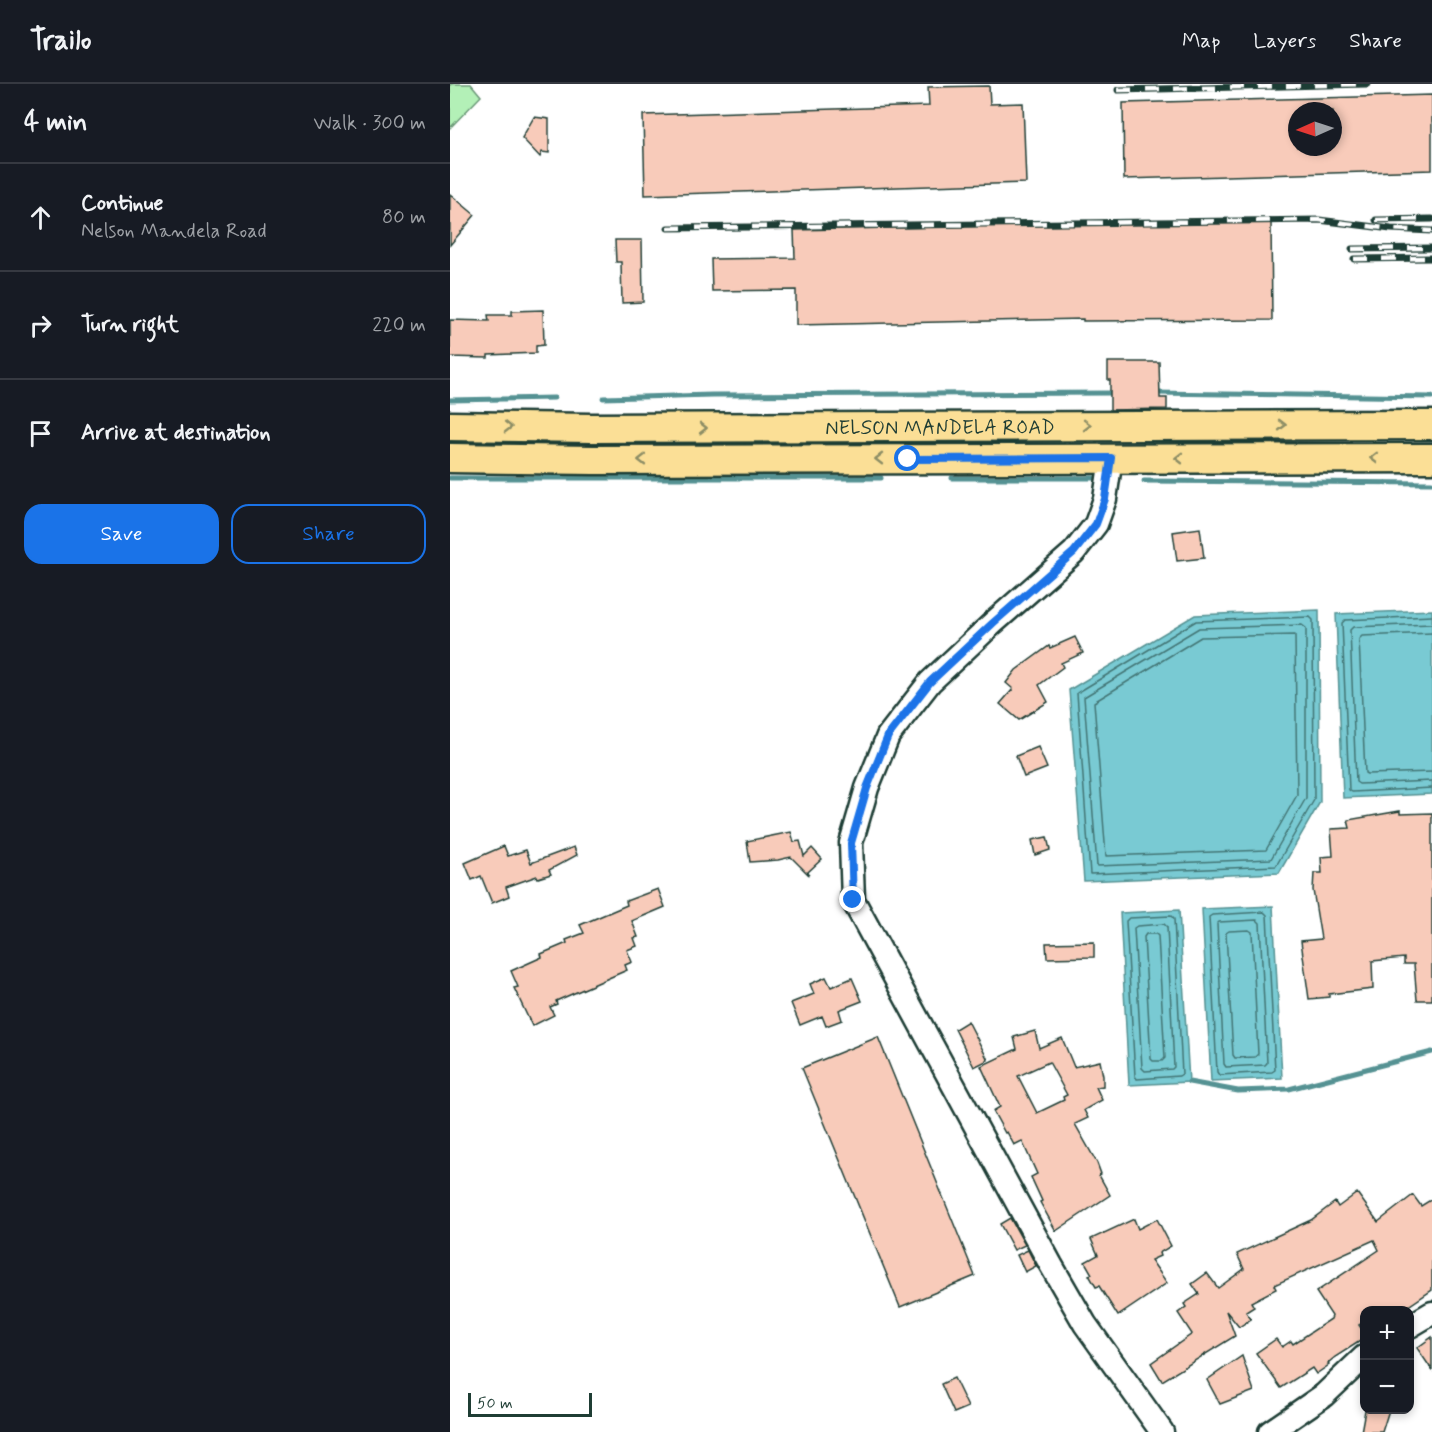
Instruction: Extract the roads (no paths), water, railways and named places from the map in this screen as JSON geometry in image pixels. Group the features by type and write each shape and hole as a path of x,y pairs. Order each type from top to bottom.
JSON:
{"main road":[{"name":"NELSON MANDELA ROAD","path":"450,426 592,428 1432,425"},
{"name":"NELSON MANDELA ROAD","path":"450,458 605,460 1432,458"}],"street":[{"path":"1111,458 1105,499 1096,524 1074,552 930,682 888,736 867,788 851,843 853,900 1074,1305 1099,1345 1162,1432"},
{"path":"1414,1324 1432,1313"},
{"path":"1270,1432 1324,1395 1362,1360"}],"water":[{"path":"1319,610 1320,802 1279,873 1084,881 1069,690 1195,615"},
{"path":"1432,610 1432,794 1343,798 1336,614"},
{"path":"1273,906 1282,1078 1211,1081 1202,909"},
{"path":"1179,910 1189,1082 1129,1085 1120,913"}],"waterway":[{"path":"603,398 712,395 1114,393"},
{"path":"1154,393 1432,397"},
{"path":"450,400 554,398"},
{"path":"450,478 881,478"},
{"path":"952,478 1094,478"},
{"path":"1144,481 1432,483"},
{"path":"1189,1082 1238,1091 1289,1089 1432,1052"}],"railway":[{"path":"1118,90 1367,84"},
{"path":"1376,220 1432,219"},
{"path":"668,228 1319,220 1391,229 1432,231"},
{"path":"1352,249 1432,248"},
{"path":"1354,259 1432,258"}]}
